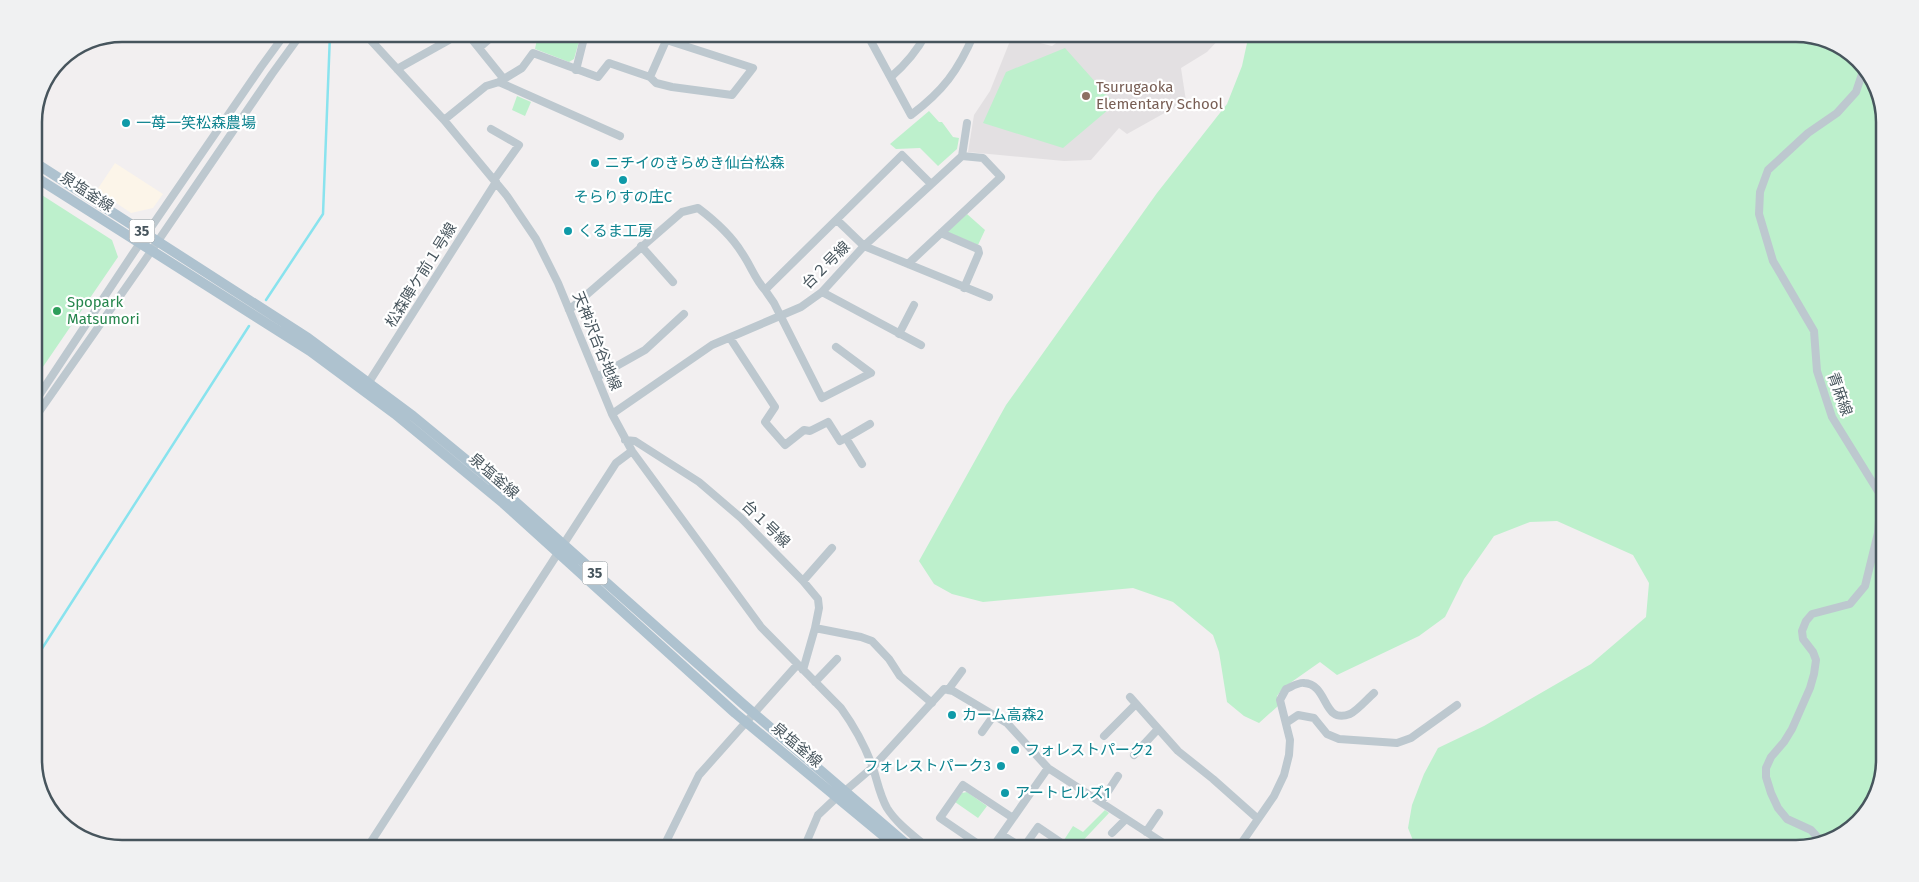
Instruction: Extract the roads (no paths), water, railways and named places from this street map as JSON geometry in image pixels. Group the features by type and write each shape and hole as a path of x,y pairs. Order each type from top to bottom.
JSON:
{"main road":[{"name":"35","path":"43,168 158,241"},
{"name":"泉塩釜線","path":"43,182 310,351 358,385 561,549 902,840"},
{"name":"泉塩釜線","path":"158,241 269,312 369,382 485,475 745,722 888,840"}],"street":[{"path":"43,390 140,244 280,42"},
{"path":"43,406 295,42"},
{"name":"天神沢台谷地線","path":"373,42 444,120 495,181 536,239 558,283 612,414 632,451 755,620 816,682 856,729 873,767 881,795 888,809 896,820 919,840"},
{"path":"397,68 445,42"},
{"path":"474,42 501,80 620,136"},
{"path":"479,48 486,42"},
{"path":"576,70 582,42"},
{"path":"650,77 666,42"},
{"path":"444,120 486,86 522,68 534,52 598,77 609,64 650,77 656,83 732,95 753,68 682,42"},
{"path":"871,42 911,115 932,99 947,82 970,42"},
{"path":"891,77 918,49 922,42"},
{"name":"青麻線","path":"1861,76 1856,92 1837,113 1808,133 1768,170 1760,192 1759,214 1773,261 1814,332 1817,371 1832,417 1876,489"},
{"path":"908,264 1001,177 982,158 962,156 967,123"},
{"name":"松森陣ケ前１号線","path":"369,382 519,145 491,129"},
{"path":"765,290 902,155 930,183"},
{"name":"台２号線","path":"612,414 712,345 801,307 822,292 864,246 930,183 962,156"},
{"path":"569,310 682,212 698,208 716,221 742,253 756,280 774,303 822,398 871,372 836,347"},
{"path":"837,220 864,246 989,297"},
{"path":"941,233 978,249 979,254 964,288"},
{"path":"641,246 673,282"},
{"path":"822,292 921,345"},
{"path":"899,334 914,305"},
{"path":"596,377 645,350 684,314"},
{"path":"730,338 775,407 766,422 785,445 804,430 810,431 828,422 840,440 870,424"},
{"path":"846,438 862,464"},
{"name":"台１号線","path":"625,440 635,441 699,482 741,518 803,581 818,599 819,608 816,628 800,667"},
{"path":"373,840 616,463 632,451"},
{"name":"青麻線","path":"1817,837 1811,830 1787,819 1778,808 1766,777 1766,768 1771,757 1792,729 1814,674 1816,660 1803,639 1802,631 1806,621 1812,614 1850,604 1865,586 1876,540"},
{"path":"803,581 832,548"},
{"path":"816,628 872,641 900,676 932,703"},
{"path":"816,682 838,658"},
{"path":"667,840 700,775 753,713 800,667"},
{"path":"948,690 962,670"},
{"path":"1244,840 1274,796 1284,775 1289,755 1290,740 1280,700 1286,689 1303,682 1316,687 1322,694 1329,710 1339,715 1351,714 1374,693"},
{"path":"845,791 873,767 944,689 953,691 1007,723 1048,768 1156,840"},
{"path":"1130,697 1178,751 1258,819"},
{"path":"1104,736 1136,704"},
{"path":"1286,723 1298,715 1314,718 1328,734 1339,739 1397,742 1411,738 1457,705"},
{"path":"982,732 994,715"},
{"path":"1134,755 1158,729"},
{"path":"998,840 1048,768"},
{"path":"1101,802 1118,776"},
{"path":"972,840 940,818 963,785 1013,818"},
{"path":"807,840 818,815 836,798"},
{"path":"1146,832 1159,813"},
{"path":"1112,832 1126,819"},
{"path":"1028,840 1038,826 1058,840"},
{"path":"1002,835 1010,840"}],"waterway":[{"path":"266,300 323,214 330,42"},
{"path":"43,647 249,326"}],"place":[{"name":"Tsurugaoka Elementary School","path":"1086,96"},
{"name":"一苺一笑松森農場","path":"126,123"},
{"name":"ニチイのきらめき仙台松森","path":"595,163"},
{"name":"そらりすの庄C","path":"623,180"},
{"name":"くるま工房","path":"568,231"},
{"name":"Spopark Matsumori","path":"57,311"},
{"name":"カーム高森2","path":"952,715"},
{"name":"フォレストパーク2","path":"1015,750"},
{"name":"フォレストパーク3","path":"1001,766"},
{"name":"アートヒルズ1","path":"1005,793"}]}
